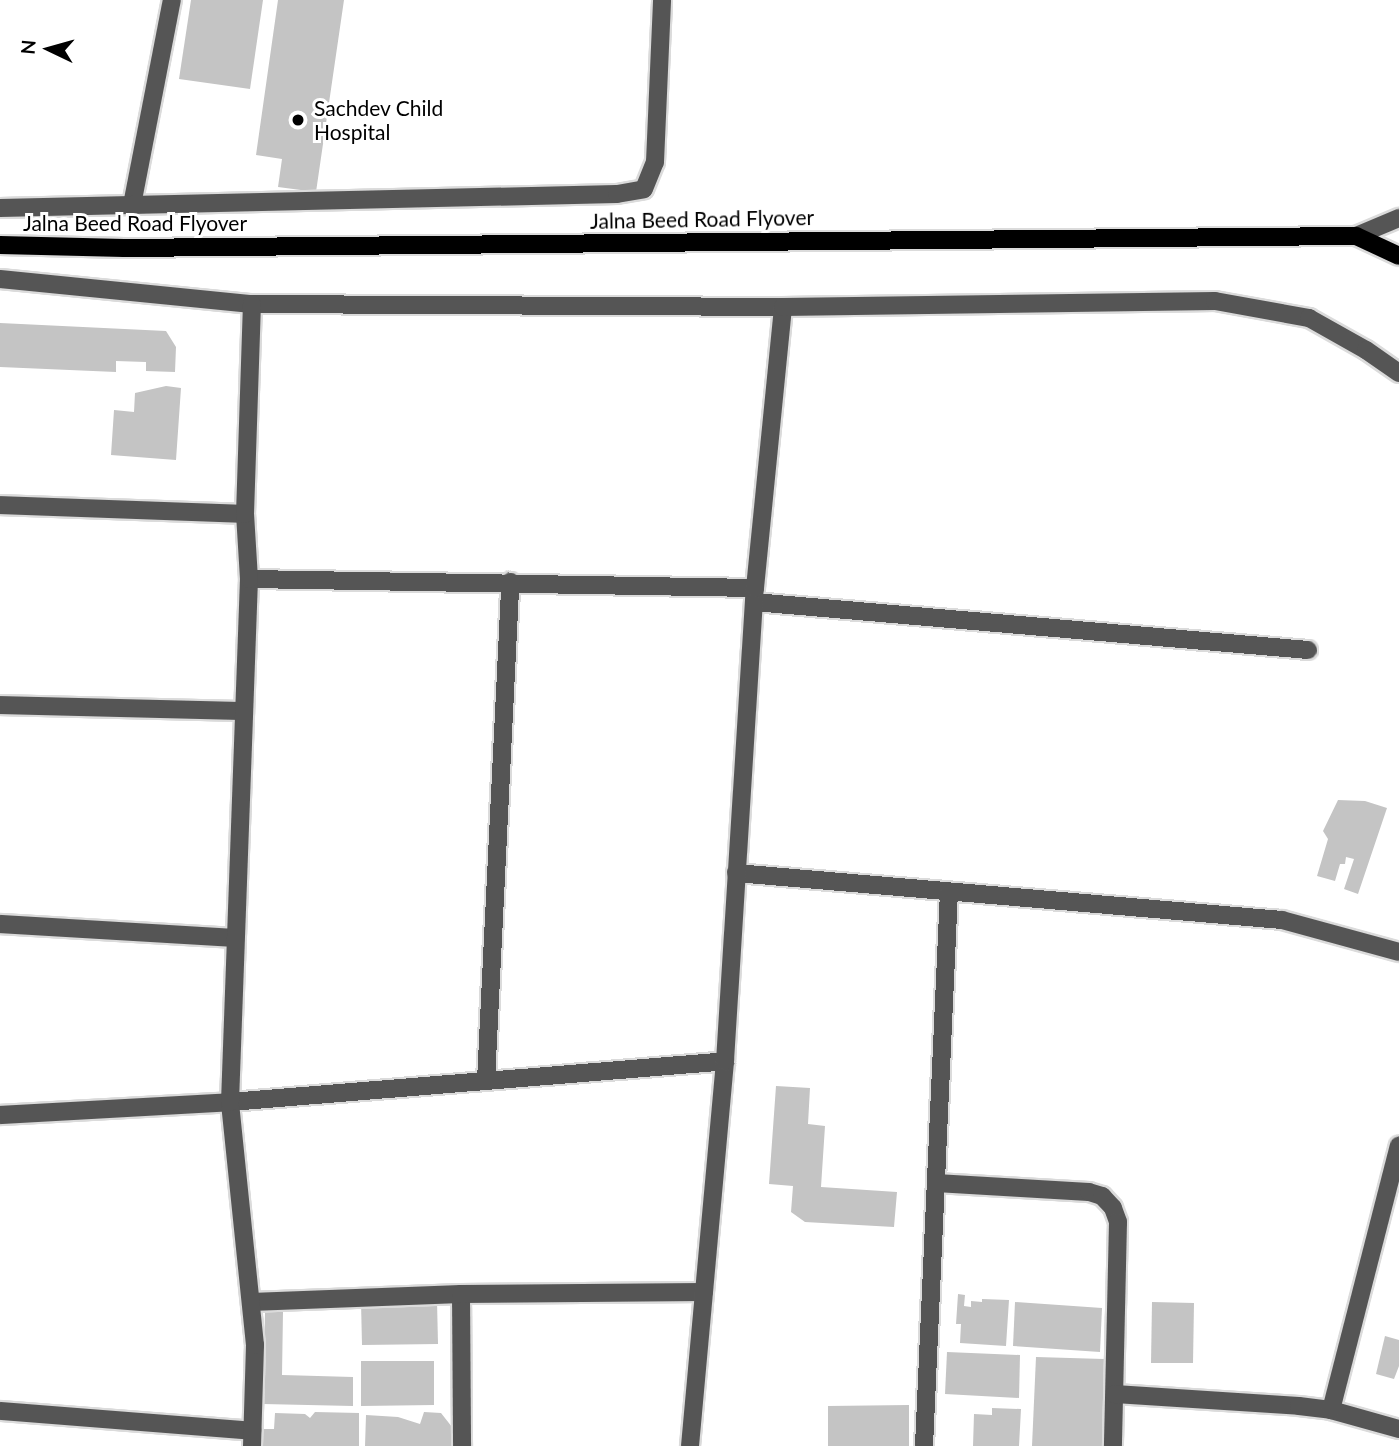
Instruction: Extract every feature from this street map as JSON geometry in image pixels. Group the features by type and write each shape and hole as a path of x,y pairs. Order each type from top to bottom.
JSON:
{"main road":[{"name":"Jalna Beed Road Flyover","path":"0,245 124,248 1356,236 1399,256"}],"street":[{"path":"132,205 172,0"},
{"path":"0,208 617,194 644,189 655,162 662,0"},
{"path":"1356,236 1399,218"},
{"path":"0,279 252,304 783,307 1215,301 1309,318 1366,350 1399,373"},
{"path":"0,1411 252,1438 255,1345 230,1102 248,579 245,514 252,304"},
{"path":"690,1446 725,1061 755,595 783,307"},
{"path":"0,505 245,514"},
{"path":"248,579 510,582 755,595 1308,650"},
{"path":"486,1081 510,582"},
{"path":"0,705 243,711"},
{"path":"736,873 1282,920 1399,952"},
{"path":"924,1446 948,891"},
{"path":"0,924 235,938"},
{"path":"0,1115 230,1102 725,1061"},
{"path":"1331,1410 1399,1146"},
{"path":"936,1183 1089,1192 1102,1196 1113,1208 1118,1222 1113,1446"},
{"path":"251,1302 461,1294 704,1292"},
{"path":"461,1294 462,1446"},
{"path":"1115,1394 1331,1410 1399,1429"}],"building":[{"path":"191,0 263,0 250,89 179,79"},
{"path":"278,0 344,0 316,192 278,187 282,159 256,155"},
{"path":"0,323 166,331 176,347 175,372 146,371 146,362 116,361 116,372 0,367"},
{"path":"166,386 181,388 176,460 111,455 114,410 134,412 135,393"},
{"path":"1338,800 1365,801 1387,808 1358,894 1344,889 1354,859 1346,857 1345,864 1340,864 1335,881 1317,876 1328,839 1323,831"},
{"path":"776,1086 810,1088 808,1124 825,1126 821,1187 897,1192 894,1227 805,1222 791,1212 793,1186 769,1184"},
{"path":"958,1294 965,1295 964,1306 971,1307 971,1301 1009,1300 1006,1346 960,1343 961,1324 956,1324"},
{"path":"437,1301 438,1344 362,1345 361,1302"},
{"path":"1015,1302 1102,1308 1100,1352 1013,1346"},
{"path":"1152,1302 1194,1303 1193,1363 1151,1363"},
{"path":"265,1312 283,1312 282,1375 353,1377 353,1406 263,1404"},
{"path":"1385,1336 1399,1340 1399,1366 1394,1379 1376,1374"},
{"path":"947,1352 1020,1355 1019,1398 945,1394"},
{"path":"1036,1357 1104,1359 1102,1446 1032,1446"},
{"path":"361,1361 434,1361 434,1405 361,1406"},
{"path":"909,1405 909,1446 828,1446 828,1406"},
{"path":"992,1408 1021,1409 1019,1446 973,1446 974,1414 992,1415"},
{"path":"315,1412 359,1413 359,1446 260,1446 260,1429 274,1429 275,1413 305,1414 310,1418"},
{"path":"424,1412 441,1413 452,1427 451,1446 365,1446 366,1415 398,1417 420,1424"}],"place":[{"name":"Sachdev Child Hospital","path":"298,120"}]}
